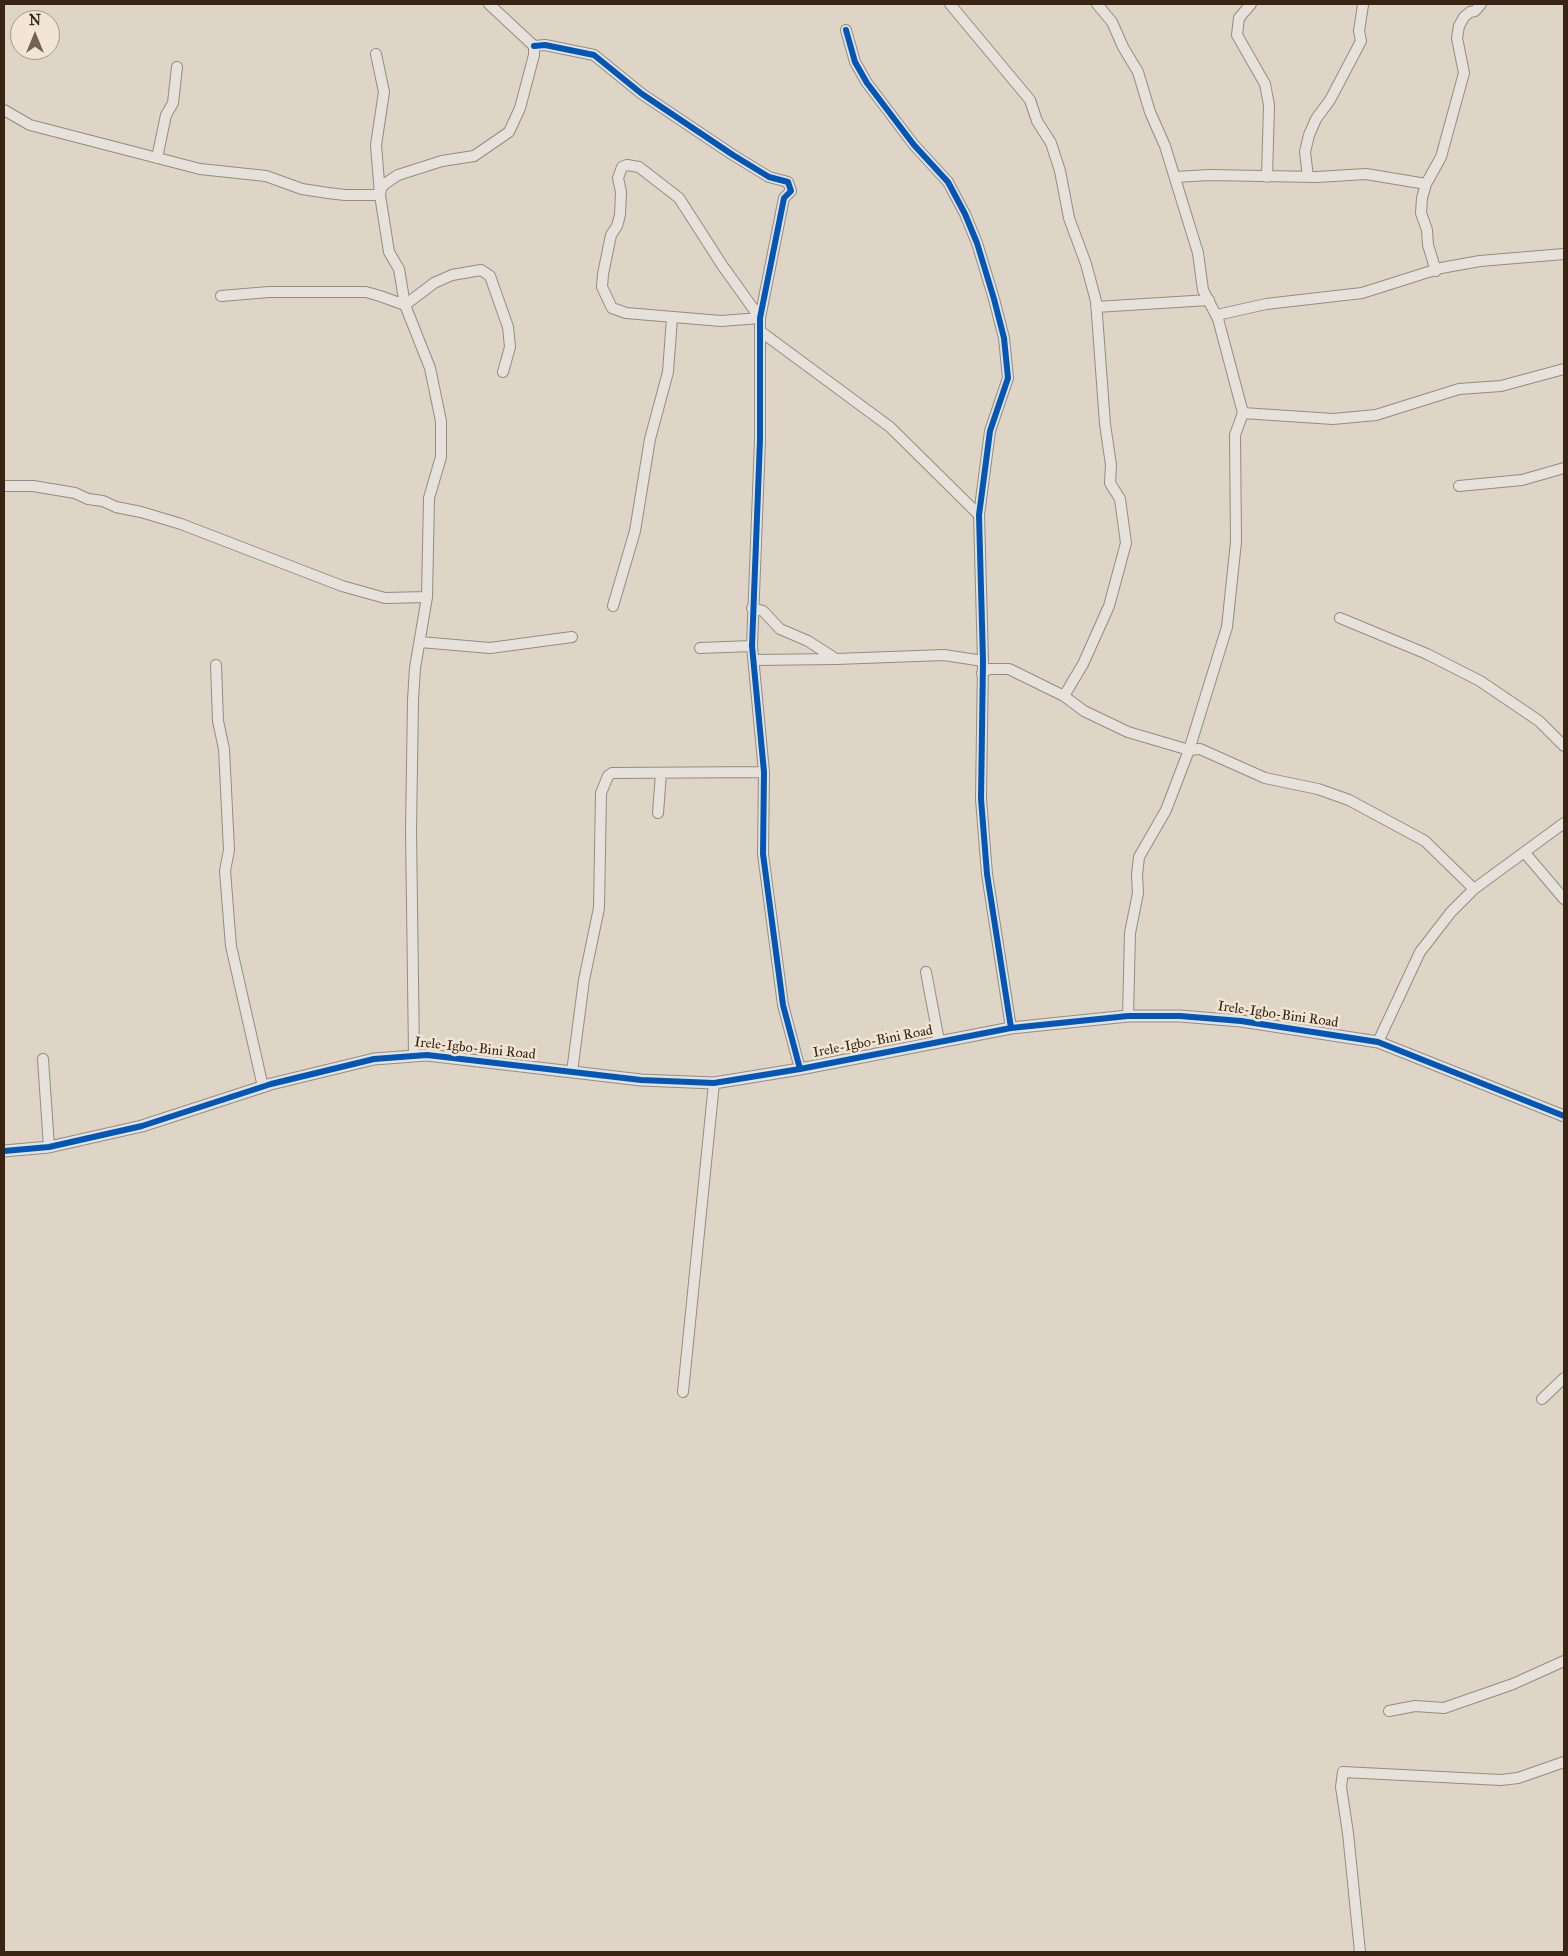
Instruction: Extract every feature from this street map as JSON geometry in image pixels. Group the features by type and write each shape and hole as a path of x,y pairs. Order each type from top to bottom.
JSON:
{"street":[{"path":"488,4 534,46 545,45 594,55 642,94 732,155 769,177 788,182 791,190 784,198 760,318 760,440 752,646 764,772 763,854 783,1005 800,1069"},
{"path":"950,4 1030,100 1038,121 1051,143 1060,171 1069,218 1086,264 1096,307 1105,424 1111,465 1110,483 1120,498 1126,543 1109,606 1083,664 1064,696"},
{"path":"1097,4 1112,22 1122,47 1138,72 1150,112 1176,177 1198,253 1203,290 1217,315 1230,357 1243,413 1235,435 1236,542 1227,627 1189,750 1166,810 1139,857 1138,893 1130,933 1128,1016"},
{"path":"1251,4 1239,18 1237,35 1264,84 1270,105 1267,177"},
{"path":"1436,271 1428,245 1427,230 1421,213 1426,184 1441,157 1464,73 1457,38 1459,26 1464,17 1470,12 1475,11 1480,4"},
{"path":"1308,177 1305,152 1309,136 1316,119 1330,100 1361,40 1360,31 1363,5"},
{"path":"846,30 855,62 871,89 914,145 948,182 977,243 1004,338 1008,378 990,431 979,515 983,661 982,836 1011,1028"},
{"path":"380,194 381,188 398,175 442,161 474,156 509,132 520,108 534,55 534,46"},
{"path":"376,54 384,92 376,145 380,194 389,252 399,269 405,305 428,362 440,421 442,457 439,472 430,487 427,597 413,700 414,1054"},
{"path":"157,158 166,115 173,103 177,67"},
{"path":"4,110 30,125 209,170 266,176 302,189 345,196 380,194"},
{"path":"627,165 639,168 678,198 760,318 721,322 672,318 619,311 612,308 602,287 611,235 617,226 620,215 621,192 618,178 622,166 627,165"},
{"path":"1176,177 1308,177 1366,174 1426,184"},
{"path":"1217,315 1266,304 1362,294 1436,271 1480,261 1564,254"},
{"path":"405,305 434,283 452,275 481,270 490,276 508,327 510,347 503,372"},
{"path":"221,296 269,292 366,292 405,305"},
{"path":"1096,307 1208,300"},
{"path":"613,606 635,531 650,439 668,372 672,318"},
{"path":"760,331 890,427 979,515"},
{"path":"1243,413 1334,419 1376,415 1459,389 1500,386 1564,369"},
{"path":"1459,486 1522,480 1564,468"},
{"path":"4,486 33,486 75,493 88,500 103,501 116,507 141,512 181,524 228,544 350,589 385,598 427,597"},
{"path":"752,608 763,611 780,629 808,641 836,659"},
{"path":"1340,618 1427,654 1480,681 1539,721 1564,746"},
{"path":"420,642 490,648 572,637"},
{"path":"700,648 752,646"},
{"path":"754,660 944,655 983,661"},
{"path":"216,665 219,726 224,748 229,850 225,871 231,946 263,1087"},
{"path":"982,673 989,669 1009,669 1064,696 1084,710 1128,732 1189,750 1200,750 1265,778 1311,787 1349,800 1425,842 1474,889"},
{"path":"572,1072 584,980 599,908 601,793 604,783 612,774 764,772"},
{"path":"658,813 661,773"},
{"path":"1378,1042 1420,952 1451,912 1474,889 1564,823"},
{"path":"1525,853 1564,899"},
{"path":"926,972 939,1041"},
{"name":"Irele-Igbo-Bini Road","path":"4,1151 49,1147 142,1126 263,1087 374,1059 414,1054 641,1080 714,1083 800,1069 1011,1028 1128,1016 1180,1016 1241,1021 1378,1042 1564,1116"},
{"path":"43,1059 49,1147"},
{"path":"683,1392 714,1083"},
{"path":"1542,1399 1564,1378"},
{"path":"1389,1711 1415,1706 1444,1708 1513,1684 1564,1660"},
{"path":"1360,1952 1348,1833 1341,1787 1343,1772 1501,1780 1518,1778 1564,1762"}],"cycle path":[{"path":"846,30 855,62 867,83 914,145 948,182 965,214 977,243 1004,338 1008,378 990,431 979,515 983,661 981,799 987,874 1011,1028"},
{"path":"534,46 545,45 594,55 642,94 733,155 769,177 788,182 791,191 784,198 760,318 760,440 752,646 764,772 763,854 783,1005 800,1069"},
{"path":"4,1151 49,1147 142,1126 271,1084 374,1059 427,1055 641,1080 714,1083 800,1069 1011,1028 1128,1016 1180,1016 1241,1021 1378,1042 1564,1116"}]}
